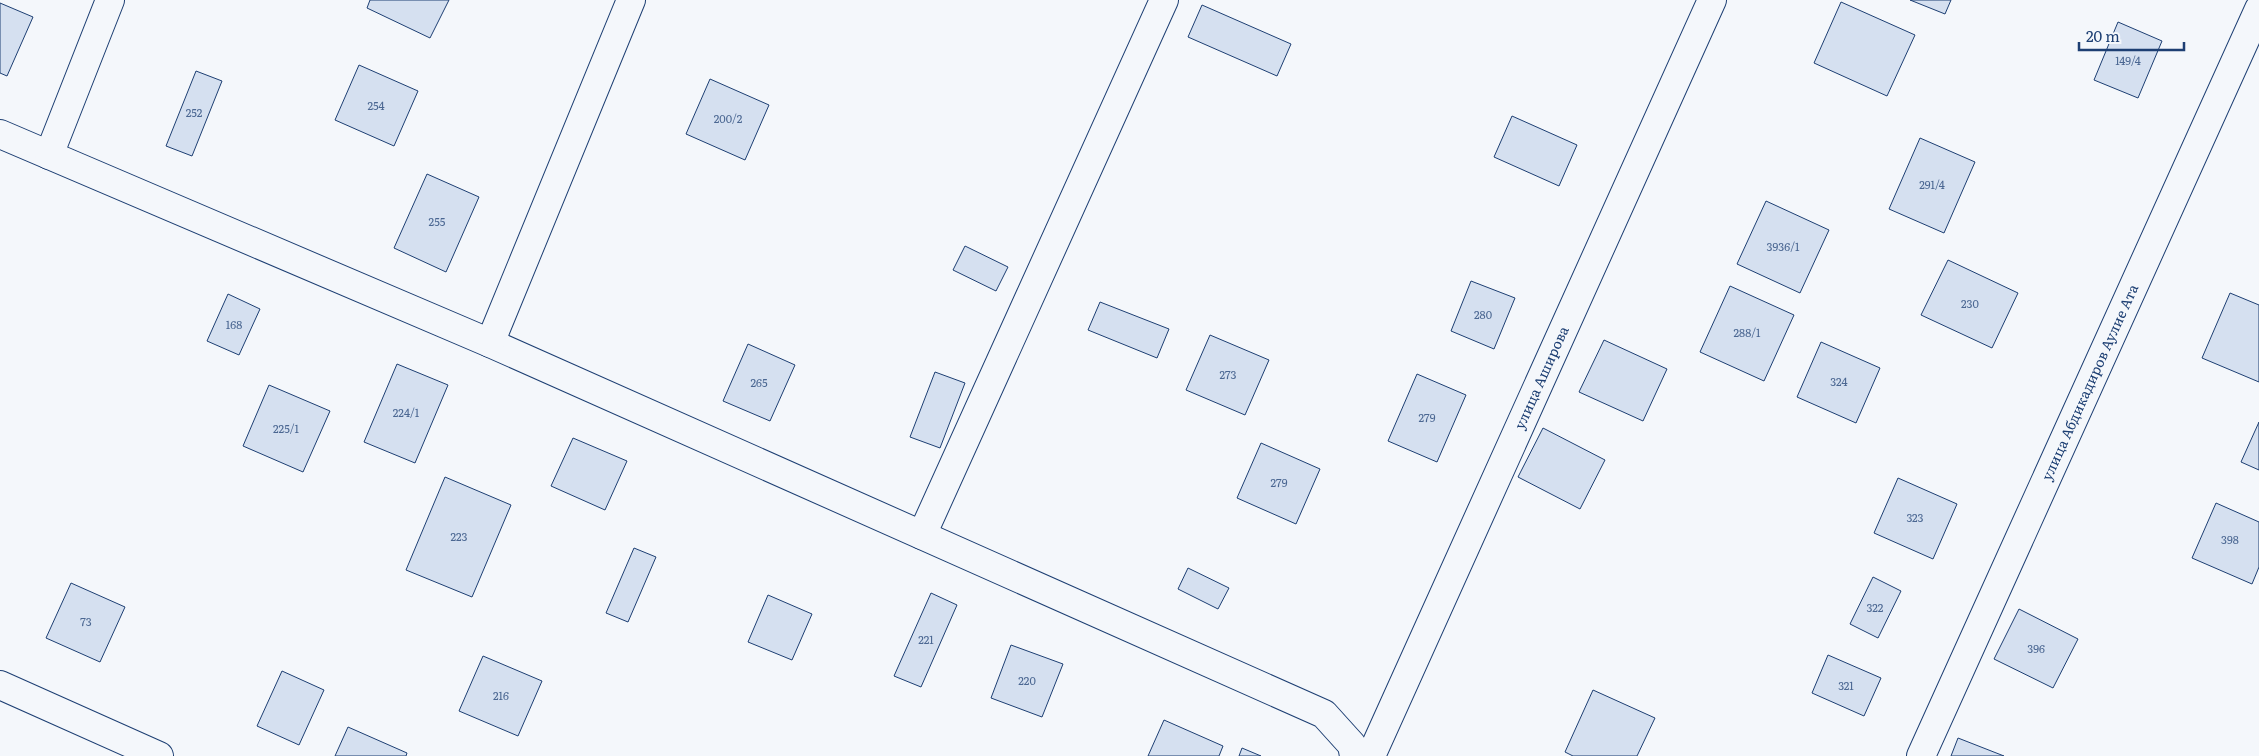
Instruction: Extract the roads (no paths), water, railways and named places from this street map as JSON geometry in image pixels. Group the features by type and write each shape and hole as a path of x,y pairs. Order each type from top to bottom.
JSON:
{"street":[{"path":"50,155 110,0"},
{"path":"490,343 631,0"},
{"path":"922,535 1164,0"},
{"name":"улица Аширова","path":"1371,756 1712,0"},
{"name":"улица Абдикадиров Аулие Ата","path":"1921,756 2259,9"},
{"path":"0,134 490,343 1324,714 1352,745 1354,756"},
{"path":"0,685 159,756"}]}
